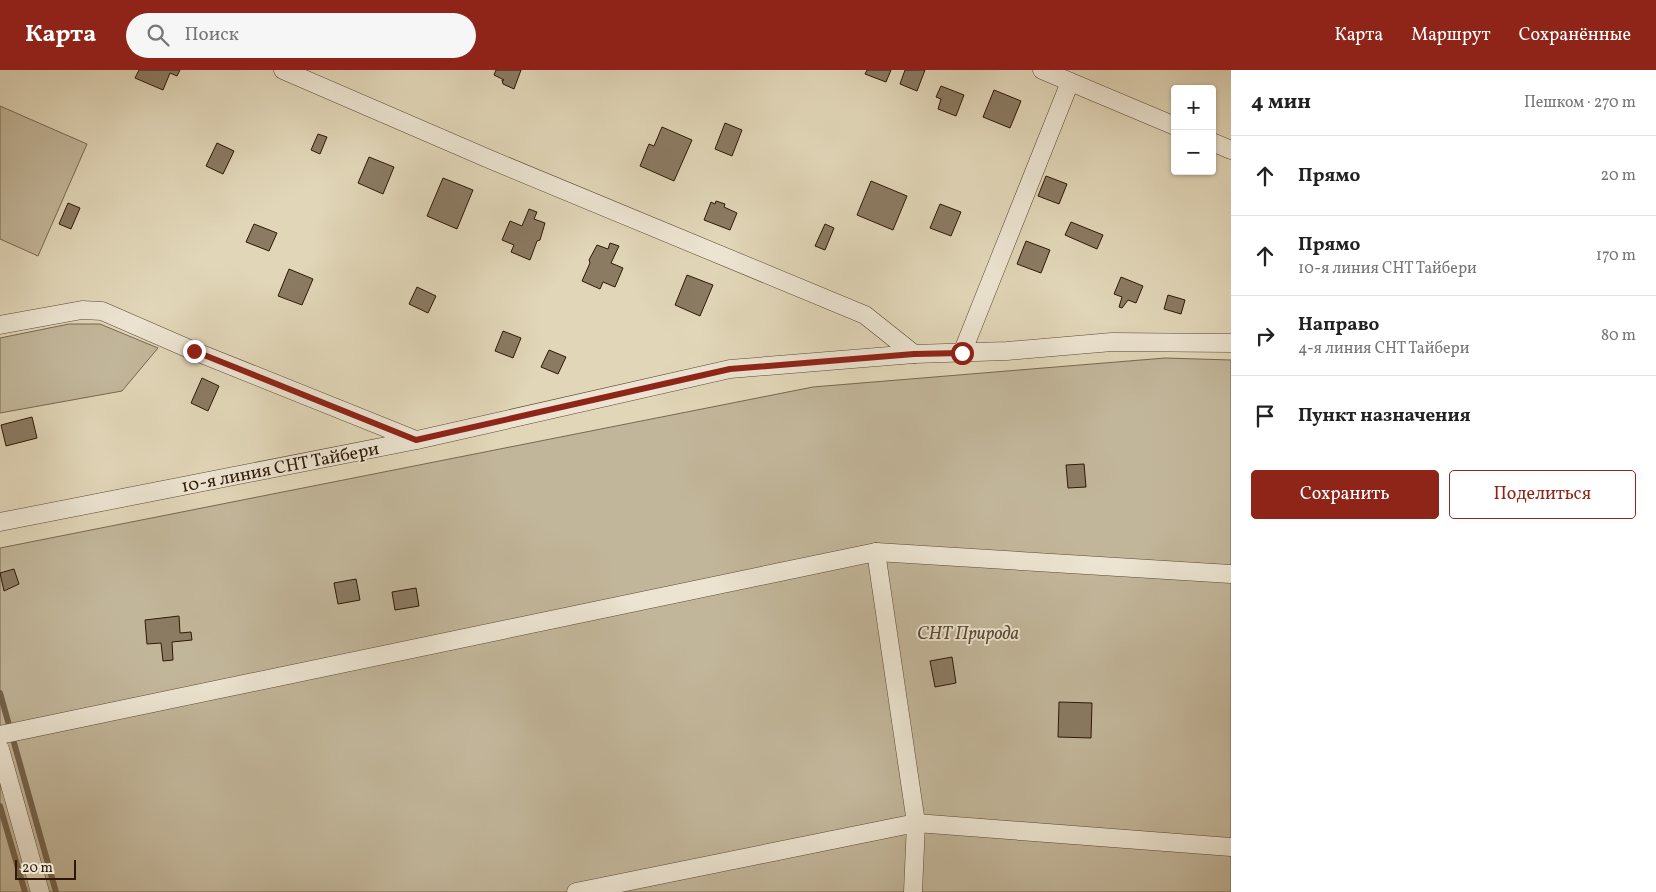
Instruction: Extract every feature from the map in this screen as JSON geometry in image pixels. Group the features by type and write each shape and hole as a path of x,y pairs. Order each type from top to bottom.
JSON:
{"street":[{"path":"284,70 489,159 865,314 914,354"},
{"path":"1042,70 1171,124"},
{"path":"962,353 1070,82"},
{"path":"1216,144 1231,150"},
{"path":"0,325 82,310 102,312 416,440"},
{"name":"10-я линия СНТ Тайбери","path":"0,522 416,440 730,369 914,354 962,353 1112,342 1231,343"},
{"path":"876,552 916,823 913,892"},
{"path":"0,735 876,552 1231,574"},
{"path":"0,749 40,892"},
{"path":"576,892 916,823 1231,847"}],"green space":[{"path":"0,106 87,144 38,256 0,239"},
{"path":"69,324 100,324 158,348 122,391 0,413 0,338"},
{"name":"СНТ Природа","path":"1165,358 1231,360 1231,892 0,892 0,548 813,387"}],"building":[{"path":"139,70 180,70 177,76 170,73 163,90 135,78"},
{"path":"496,70 521,70 514,89 503,84 502,80 504,80 494,75"},
{"path":"867,70 891,70 886,82 865,74"},
{"path":"905,70 925,70 917,91 900,84"},
{"path":"941,86 964,95 956,116 938,109 941,99 936,97"},
{"path":"994,90 1021,101 1010,128 983,117"},
{"path":"725,123 742,130 732,156 715,149"},
{"path":"662,127 692,140 674,181 640,166 649,144 654,146"},
{"path":"318,134 327,137 320,154 311,150"},
{"path":"217,143 234,151 223,174 206,166"},
{"path":"369,157 394,167 383,194 358,183"},
{"path":"1046,176 1067,184 1059,204 1038,196"},
{"path":"443,178 473,190 457,229 427,216"},
{"path":"871,181 907,196 893,230 857,215"},
{"path":"716,201 725,204 724,207 737,213 730,230 704,220 711,202 715,204"},
{"path":"68,203 80,208 71,229 59,224"},
{"path":"940,204 961,212 951,236 930,228"},
{"path":"529,209 537,212 534,219 545,223 540,240 537,241 530,260 511,252 514,245 502,240 510,221 522,226"},
{"path":"1071,222 1103,235 1097,249 1065,235"},
{"path":"254,224 277,233 269,251 246,242"},
{"path":"825,224 834,228 825,250 815,246"},
{"path":"1026,241 1050,250 1041,273 1017,264"},
{"path":"610,243 619,246 611,263 623,268 615,287 603,282 600,289 582,281 590,263 589,260 597,245 608,249"},
{"path":"289,269 313,279 302,305 278,296"},
{"path":"687,275 713,285 700,316 675,305"},
{"path":"1121,277 1143,286 1136,303 1128,300 1122,308 1119,307 1122,297 1114,294"},
{"path":"417,287 436,296 428,313 409,304"},
{"path":"1168,295 1185,300 1181,314 1164,309"},
{"path":"503,331 521,338 513,358 495,351"},
{"path":"549,350 566,357 558,374 541,367"},
{"path":"202,378 219,386 208,411 191,403"},
{"path":"32,417 37,438 6,446 1,425"},
{"path":"1084,464 1086,487 1068,488 1066,465"},
{"path":"14,569 19,584 4,591 0,573"},
{"path":"356,579 360,600 338,604 334,583"},
{"path":"416,588 419,606 395,610 392,592"},
{"path":"179,616 180,633 191,632 192,640 172,642 173,660 163,661 161,643 147,644 145,620"},
{"path":"952,657 956,683 935,687 930,661"},
{"path":"1059,702 1092,703 1091,738 1058,737"}],"waterway":[{"path":"0,693 56,892"},
{"path":"0,806 25,892"}],"route":[{"path":"194,351 416,440 730,369 914,354 962,353"}]}
